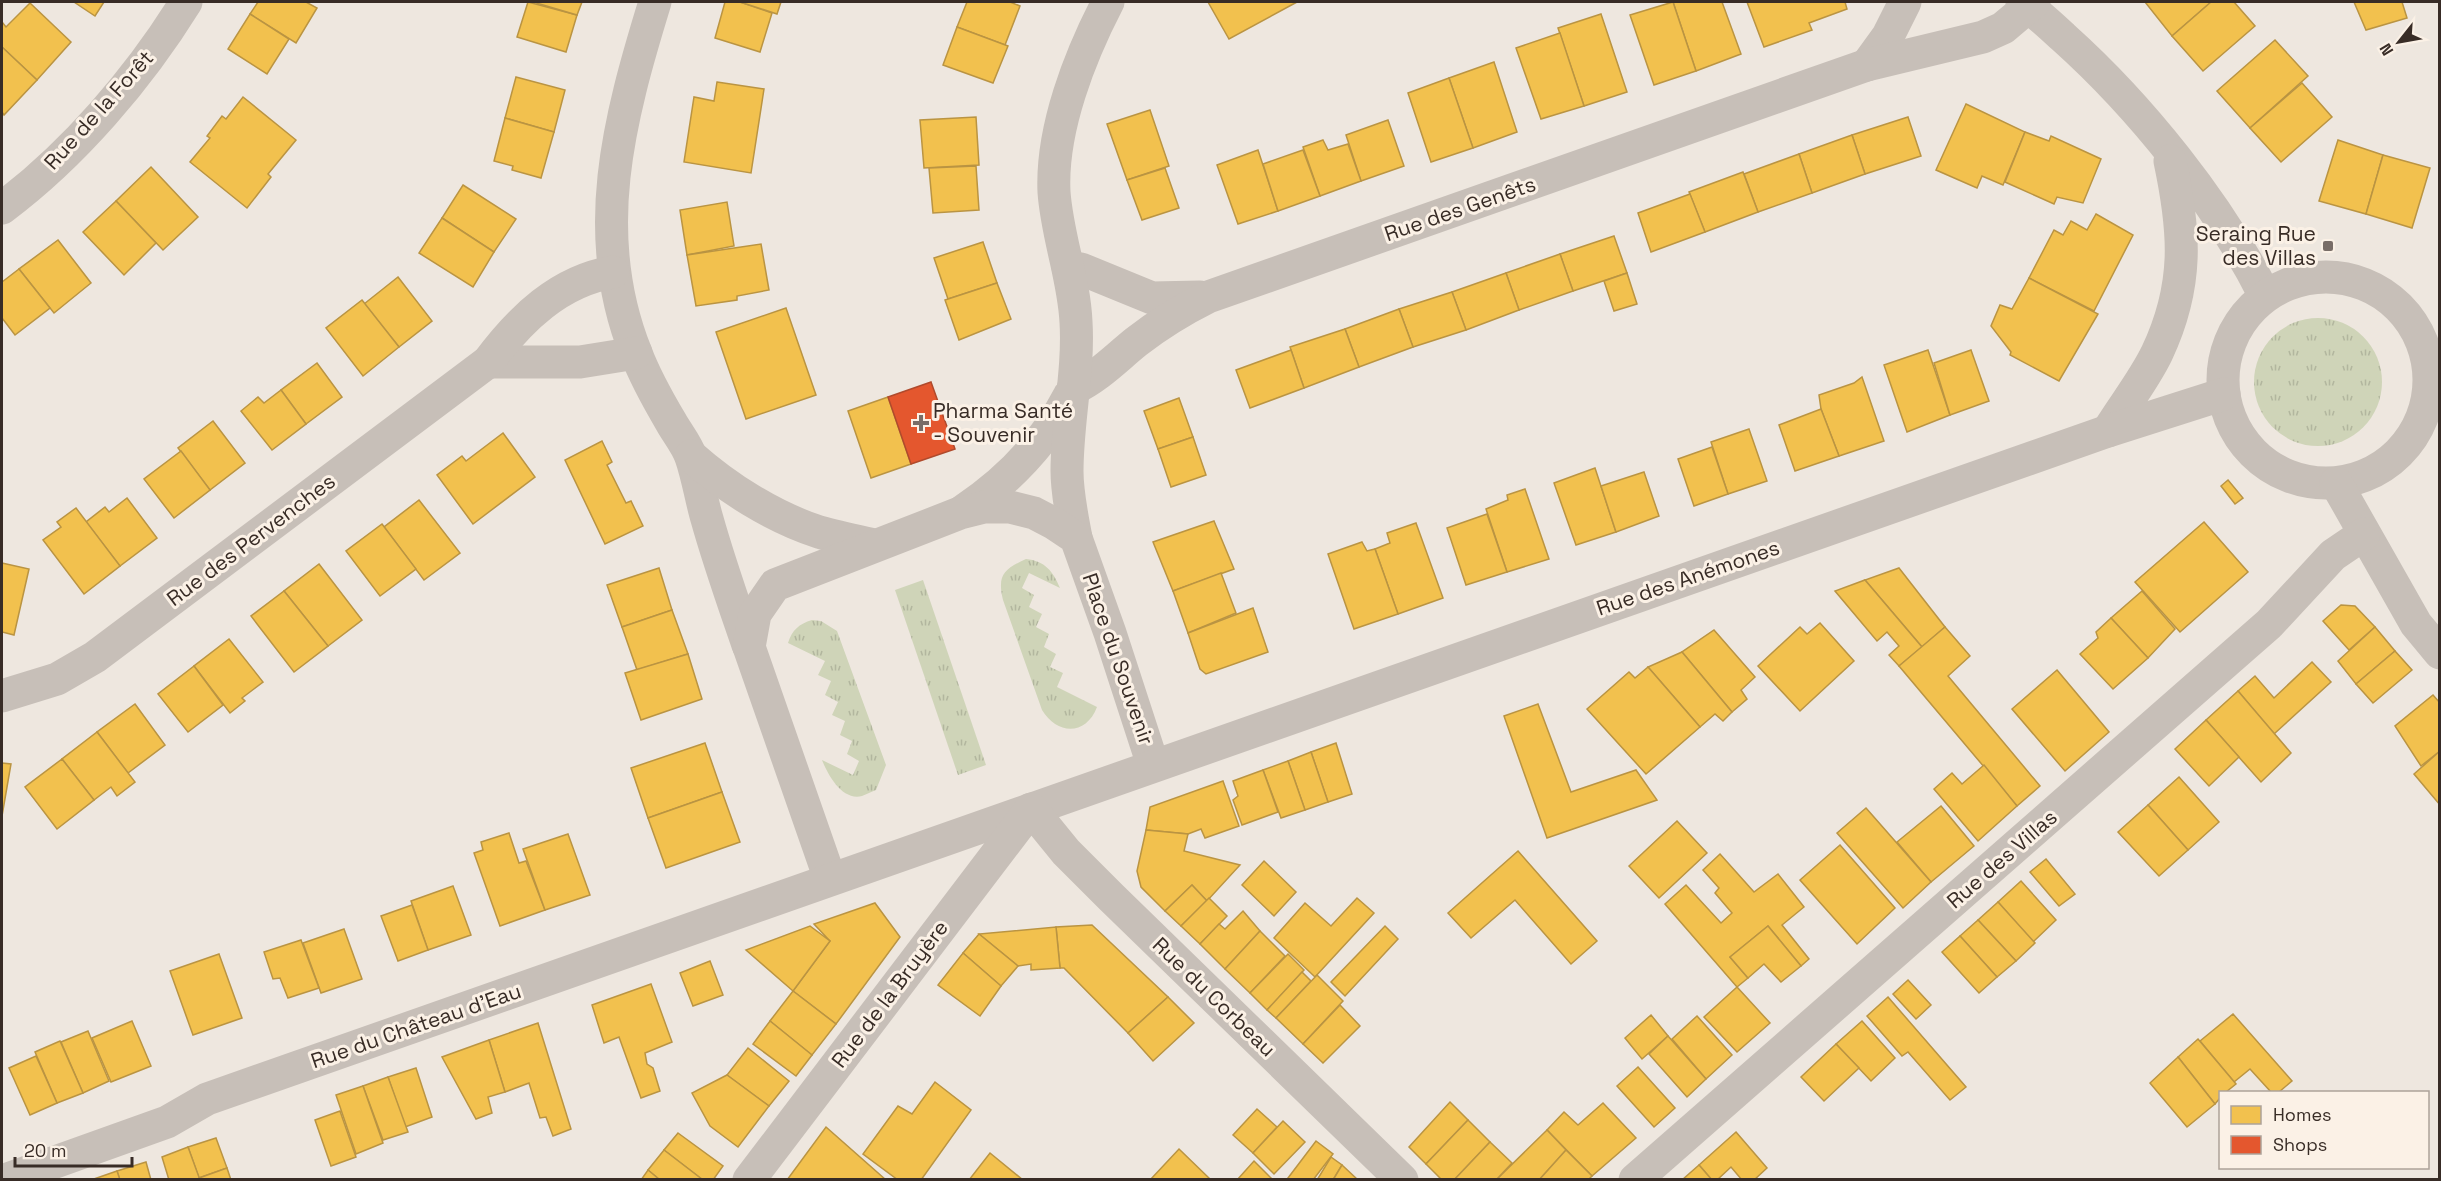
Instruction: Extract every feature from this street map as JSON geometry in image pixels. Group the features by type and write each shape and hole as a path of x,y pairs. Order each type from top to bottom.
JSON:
{"street":[{"name":"Rue de la Forêt","path":"2,208 36,179 93,123 146,61 186,2"},
{"path":"655,2 635,74 615,167 611,200 613,272 623,317 636,353 651,388 691,456 707,522 830,879"},
{"path":"1076,538 1067,472 1077,323 1054,193 1059,140 1077,67 1108,2"},
{"path":"1867,65 1887,36 1905,2"},
{"path":"2028,3 2105,78 2167,147 2225,228 2265,296"},
{"name":"Rue des Genêts","path":"1073,389 1091,380 1135,342 1169,317 1208,297 1867,65 1983,37 2003,28 2028,3"},
{"path":"2108,431 2157,353 2177,295 2182,270 2182,239 2179,203 2167,147"},
{"path":"1068,267 1082,269 1152,298 1208,297"},
{"name":"Rue des Pervenches","path":"2,696 57,679 95,657 488,362 508,334 537,308 573,284 594,275 613,272"},
{"path":"2332,276 2367,285 2397,304 2429,329 2428,399 2417,430 2396,457 2368,475 2336,483 2304,481 2275,470 2250,451 2233,424 2224,394 2225,357 2239,323 2265,296 2297,280 2332,276"},
{"path":"488,362 580,362 636,353"},
{"path":"960,513 1000,484 1030,454 1056,422 1073,389"},
{"name":"Rue des Anémones","path":"1153,765 2108,431 2224,394"},
{"path":"691,456 714,476 778,514 818,531 874,545"},
{"path":"2336,483 2416,624 2439,653"},
{"path":"749,647 755,614 775,585 960,513 984,507 1010,507 1034,513 1076,538"},
{"name":"Rue des Villas","path":"1635,1179 2269,624 2333,555 2364,534"},
{"name":"Place du Souvenir","path":"830,879 1153,765 1076,538"},
{"name":"Rue de la Bruyère","path":"749,1179 1031,809"},
{"name":"Rue du Corbeau","path":"1031,809 1066,852 1111,897 1402,1179"},
{"name":"Rue du Château d'Eau","path":"5,1179 167,1122 207,1099 830,879"}],"green space":[{"path":"2318,318 2343,323 2363,337 2377,357 2382,382 2377,407 2363,427 2343,441 2318,446 2293,441 2273,427 2259,407 2254,382 2259,357 2273,337 2293,323"},
{"path":"1026,559 1048,568 1060,588 1029,573 1022,588 1034,595 1029,607 1042,614 1036,627 1049,634 1044,647 1056,654 1050,667 1063,673 1057,687 1097,707 1086,723 1079,727 1063,728 1048,718 1042,710 1003,600 1001,584 1004,574 1012,566"},
{"path":"923,580 986,765 958,775 895,590"},
{"path":"812,620 821,621 837,631 886,765 876,790 862,796 855,797 842,791 828,773 822,760 853,775 859,761 847,754 852,741 840,735 845,721 832,715 838,702 825,695 831,681 818,675 825,661 788,643 797,628"}],"building: Homes":[{"path":"74,2 104,2 95,16"},
{"path":"258,2 306,2 317,8 296,43 250,14"},
{"path":"528,2 577,15 566,52 517,37"},
{"path":"533,2 582,2 577,15"},
{"path":"725,2 740,2 772,13 760,52 715,38"},
{"path":"740,2 781,2 777,14"},
{"path":"967,2 1010,2 1020,6 1005,45 957,27"},
{"path":"1208,2 1297,2 1229,39"},
{"path":"1673,2 1722,2 1741,54 1696,71"},
{"path":"1673,2 1696,71 1654,85 1630,15"},
{"path":"1747,2 1845,2 1847,9 1809,23 1812,30 1764,47"},
{"path":"2145,2 2211,2 2172,36"},
{"path":"2211,2 2234,2 2255,26 2203,71 2172,36"},
{"path":"2354,2 2402,2 2407,18 2366,30"},
{"path":"30,3 71,42 37,80 2,47 2,22 6,27"},
{"path":"250,14 289,39 267,74 228,49"},
{"path":"1601,14 1627,92 1584,106 1558,28"},
{"path":"957,27 1008,46 993,83 943,65"},
{"path":"1560,33 1584,106 1541,119 1516,48"},
{"path":"2275,40 2308,76 2250,128 2217,91"},
{"path":"2,47 37,80 4,115 2,112"},
{"path":"1494,62 1517,132 1473,148 1449,78"},
{"path":"516,77 565,90 554,132 505,118"},
{"path":"1449,78 1473,148 1431,162 1408,93"},
{"path":"717,82 764,89 751,173 684,162 694,97 714,101"},
{"path":"2302,83 2332,117 2281,162 2250,128"},
{"path":"243,97 296,140 268,174 271,177 247,208 190,162 210,138 207,136 222,116 226,119"},
{"path":"1966,104 2025,132 2003,185 1982,176 1977,188 1936,170"},
{"path":"1150,110 1169,166 1127,180 1107,124"},
{"path":"976,117 979,165 924,168 920,120"},
{"path":"1908,117 1921,156 1865,174 1852,135"},
{"path":"505,118 554,132 541,178 512,170 513,166 494,161"},
{"path":"1388,120 1404,166 1361,181 1346,135"},
{"path":"2025,132 2049,141 2051,136 2101,159 2083,203 2057,197 2054,204 2005,182"},
{"path":"1852,135 1865,174 1812,193 1799,154"},
{"path":"1323,140 1328,150 1348,144 1361,181 1320,196 1303,147"},
{"path":"2338,140 2383,155 2366,214 2319,201"},
{"path":"1258,150 1278,211 1238,224 1217,165"},
{"path":"1303,150 1320,196 1278,211 1263,164"},
{"path":"1799,154 1812,193 1758,212 1744,174"},
{"path":"2383,155 2430,168 2412,228 2366,214"},
{"path":"976,166 979,210 933,213 929,168"},
{"path":"151,167 198,217 163,250 116,201"},
{"path":"1165,168 1179,208 1142,220 1127,180"},
{"path":"1743,172 1758,212 1705,232 1689,192"},
{"path":"463,185 516,219 494,252 442,218"},
{"path":"1690,194 1705,232 1651,252 1638,213"},
{"path":"116,201 156,243 124,275 83,232"},
{"path":"727,202 734,246 687,255 680,210"},
{"path":"2096,214 2133,235 2094,311 2029,278 2054,230 2063,235 2071,221 2087,230"},
{"path":"442,218 494,252 473,287 419,253"},
{"path":"1614,236 1627,273 1573,291 1560,254"},
{"path":"58,240 91,283 54,313 19,269"},
{"path":"983,242 997,283 948,299 934,258"},
{"path":"761,244 769,290 737,296 737,300 696,306 687,255"},
{"path":"1560,254 1573,291 1519,310 1506,273"},
{"path":"19,269 50,308 15,335 2,318 2,282"},
{"path":"1506,273 1519,310 1466,330 1452,292"},
{"path":"1627,273 1637,304 1614,311 1604,281"},
{"path":"398,277 432,321 399,347 364,304"},
{"path":"2029,278 2098,314 2059,381 2010,355 2011,352 1991,326 2000,305 2012,309"},
{"path":"997,283 1011,319 959,340 945,300"},
{"path":"1452,292 1466,330 1413,347 1399,309"},
{"path":"362,300 399,347 363,376 326,328"},
{"path":"786,308 816,395 746,419 716,332"},
{"path":"1399,309 1413,347 1359,367 1345,329"},
{"path":"1345,329 1359,367 1304,388 1290,347"},
{"path":"1291,350 1304,388 1250,408 1236,370"},
{"path":"1928,350 1950,415 1907,432 1884,365"},
{"path":"1971,350 1989,401 1950,415 1934,363"},
{"path":"317,363 342,397 306,424 281,390"},
{"path":"1862,377 1884,441 1839,456 1821,409 1819,395 1854,383"},
{"path":"281,390 306,424 272,450 241,411 258,397 264,403"},
{"path":"888,397 911,464 871,478 848,411"},
{"path":"1179,398 1193,437 1158,449 1144,411"},
{"path":"1821,409 1839,456 1795,471 1779,425"},
{"path":"213,421 245,463 210,490 178,448"},
{"path":"1749,429 1767,481 1728,494 1711,442"},
{"path":"503,433 535,477 473,524 437,475 462,456 466,461"},
{"path":"1193,437 1206,475 1171,487 1158,449"},
{"path":"602,441 612,462 607,465 626,503 631,501 643,526 605,544 565,460"},
{"path":"1712,447 1728,494 1694,506 1678,459"},
{"path":"181,451 210,490 174,518 144,479"},
{"path":"1595,468 1616,532 1576,545 1554,483"},
{"path":"1644,472 1659,516 1616,532 1601,486"},
{"path":"2228,480 2243,498 2235,504 2221,486"},
{"path":"1525,489 1549,559 1507,572 1486,509 1508,500 1507,495"},
{"path":"127,498 157,538 120,566 86,522 105,507 109,512"},
{"path":"419,500 460,553 424,580 384,527"},
{"path":"76,508 120,566 84,594 43,540 61,527 57,522"},
{"path":"1487,514 1507,572 1466,585 1447,528"},
{"path":"1214,521 1234,569 1173,591 1153,542"},
{"path":"2204,522 2248,572 2180,632 2135,582"},
{"path":"1416,523 1443,598 1398,614 1375,549 1390,543 1387,533"},
{"path":"382,524 416,569 380,596 346,551"},
{"path":"1362,542 1367,551 1375,549 1398,614 1354,629 1328,554"},
{"path":"2,563 29,569 14,635 2,632"},
{"path":"319,564 362,620 328,646 284,591"},
{"path":"659,568 672,610 622,627 607,585"},
{"path":"1899,568 1945,627 1922,647 1865,580"},
{"path":"1221,573 1236,613 1188,633 1173,591"},
{"path":"1865,580 1922,647 1899,666 1889,655 1899,646 1887,632 1877,641 1835,591"},
{"path":"284,591 328,646 294,672 251,616"},
{"path":"2142,591 2175,629 2148,658 2111,618"},
{"path":"2341,605 2355,606 2375,627 2349,650 2323,621"},
{"path":"1253,608 1268,652 1206,674 1200,669 1188,633"},
{"path":"672,610 688,654 637,670 622,627"},
{"path":"2111,618 2148,658 2113,689 2080,654 2098,638 2096,632"},
{"path":"1820,623 1854,661 1800,711 1758,666 1800,627 1807,634"},
{"path":"1945,627 1970,656 1948,676 2040,786 2017,806 1899,666"},
{"path":"2375,627 2395,651 2356,684 2338,661"},
{"path":"1714,630 1755,677 1741,690 1747,699 1732,712 1682,652"},
{"path":"229,639 263,682 242,698 245,701 230,713 194,666"},
{"path":"2395,651 2412,670 2373,703 2356,684"},
{"path":"1682,652 1732,712 1723,721 1715,714 1700,727 1648,667"},
{"path":"688,654 702,699 641,720 625,673"},
{"path":"2312,662 2331,682 2274,734 2238,691 2255,676 2274,698"},
{"path":"194,666 223,705 188,732 158,694"},
{"path":"1648,667 1700,727 1646,774 1587,709 1629,672 1635,678"},
{"path":"2057,670 2109,732 2065,771 2012,709"},
{"path":"2238,691 2291,753 2261,782 2206,720"},
{"path":"2433,695 2440,703 2440,751 2421,766 2395,726"},
{"path":"135,704 165,745 128,773 97,732"},
{"path":"1538,704 1571,792 1636,770 1657,800 1547,838 1504,716"},
{"path":"2206,720 2239,757 2209,786 2175,749"},
{"path":"97,732 135,782 117,796 111,787 94,800 62,759"},
{"path":"705,743 722,792 648,818 631,768"},
{"path":"1336,743 1352,794 1328,802 1311,752"},
{"path":"2440,751 2440,805 2414,774"},
{"path":"1311,752 1328,802 1305,810 1288,761"},
{"path":"62,759 94,800 57,829 25,787"},
{"path":"1288,761 1305,810 1281,818 1263,770"},
{"path":"2,763 11,764 2,816"},
{"path":"1984,765 2017,806 1978,841 1934,789 1952,773 1962,784"},
{"path":"1263,770 1278,812 1242,825 1233,800 1238,796 1233,781"},
{"path":"2179,777 2219,822 2188,850 2148,805"},
{"path":"1223,781 1239,826 1205,838 1201,829 1188,834 1146,830 1150,807"},
{"path":"722,792 740,842 666,868 648,818"},
{"path":"2148,805 2188,850 2159,876 2118,832"},
{"path":"1941,806 1974,846 1931,882 1897,842"},
{"path":"1866,808 1931,882 1903,908 1837,833"},
{"path":"1677,821 1707,853 1659,898 1629,866"},
{"path":"1146,830 1188,834 1184,851 1240,865 1207,901 1192,885 1165,911 1141,887 1137,871"},
{"path":"509,833 519,863 526,861 545,910 500,926 474,853 483,850 481,842"},
{"path":"568,834 590,895 545,910 523,849"},
{"path":"1840,845 1895,908 1857,944 1800,880"},
{"path":"1518,851 1597,941 1571,964 1515,900 1471,938 1448,913"},
{"path":"1720,854 1754,892 1778,874 1804,907 1782,925 1809,959 1801,966 1768,926 1730,957 1748,978 1737,987 1665,904 1686,885 1721,923 1732,913 1715,893 1719,888 1703,870"},
{"path":"2046,859 2075,894 2059,906 2030,872"},
{"path":"1264,861 1296,892 1274,916 1242,885"},
{"path":"2021,881 2056,920 2033,942 1998,902"},
{"path":"1192,885 1207,901 1181,926 1165,911"},
{"path":"453,886 471,935 428,950 411,901"},
{"path":"1209,898 1227,916 1200,944 1181,926"},
{"path":"1357,898 1374,913 1315,977 1274,938 1305,903 1331,926"},
{"path":"1998,902 2035,943 2016,961 1978,920"},
{"path":"875,903 900,937 836,1024 793,991 830,941 814,924"},
{"path":"412,905 428,950 398,961 381,916"},
{"path":"1243,911 1260,931 1225,969 1200,944 1219,924 1225,929"},
{"path":"1978,920 2016,961 1997,977 1960,936"},
{"path":"1092,925 1168,997 1128,1033 1064,968 1060,968 1056,927"},
{"path":"810,926 830,941 793,991 746,950"},
{"path":"1385,926 1398,939 1345,996 1331,982"},
{"path":"1768,926 1801,966 1781,982 1764,964 1748,978 1730,957"},
{"path":"1056,927 1060,968 1031,970 1031,964 1018,966 979,934"},
{"path":"344,929 362,979 321,993 303,943"},
{"path":"1260,931 1285,956 1250,993 1225,969"},
{"path":"979,934 1018,966 1001,986 963,953"},
{"path":"1960,936 1997,977 1979,993 1942,952"},
{"path":"301,940 319,988 288,998 280,978 273,979 264,952"},
{"path":"963,953 1001,986 980,1016 938,985"},
{"path":"219,954 242,1018 193,1035 170,971"},
{"path":"1288,954 1304,970 1267,1010 1250,993"},
{"path":"710,961 723,995 693,1006 680,973"},
{"path":"1302,972 1311,981 1276,1018 1267,1010"},
{"path":"1317,975 1343,1001 1303,1044 1276,1018"},
{"path":"1908,980 1931,1005 1916,1019 1893,994"},
{"path":"651,984 672,1042 645,1053 647,1064 653,1068 660,1091 641,1098 619,1037 604,1043 592,1005"},
{"path":"1737,987 1770,1023 1737,1052 1704,1017"},
{"path":"793,991 836,1024 812,1055 770,1021"},
{"path":"1168,997 1194,1023 1153,1061 1128,1033"},
{"path":"1888,997 1966,1087 1950,1100 1908,1052 1902,1056 1867,1016"},
{"path":"1340,1005 1360,1026 1323,1063 1303,1044"},
{"path":"2233,1014 2292,1081 2280,1091 2270,1091 2250,1069 2234,1082 2200,1041"},
{"path":"1651,1015 1668,1036 1642,1059 1625,1038"},
{"path":"1697,1016 1732,1055 1706,1079 1672,1039"},
{"path":"132,1021 151,1066 111,1082 92,1038"},
{"path":"770,1021 812,1055 796,1076 753,1044"},
{"path":"1862,1021 1895,1058 1871,1081 1836,1044"},
{"path":"538,1023 571,1129 553,1136 546,1117 540,1118 529,1083 505,1092 489,1040"},
{"path":"88,1031 109,1081 83,1093 61,1042"},
{"path":"1668,1036 1706,1079 1687,1097 1649,1054"},
{"path":"2198,1039 2236,1084 2227,1091 2219,1091 2219,1099 2215,1104 2178,1057"},
{"path":"489,1040 505,1092 488,1097 492,1113 476,1119 442,1057"},
{"path":"60,1041 83,1093 57,1103 35,1052"},
{"path":"1836,1044 1859,1068 1824,1101 1801,1077"},
{"path":"748,1048 789,1081 769,1106 727,1075"},
{"path":"36,1056 57,1103 30,1115 9,1068"},
{"path":"2178,1057 2215,1104 2187,1127 2150,1083"},
{"path":"1638,1067 1675,1108 1654,1127 1617,1086"},
{"path":"416,1068 432,1117 405,1127 388,1077"},
{"path":"727,1075 769,1106 738,1147 710,1126 692,1093"},
{"path":"388,1077 408,1132 383,1140 363,1086"},
{"path":"935,1082 971,1110 921,1180 898,1180 863,1154 898,1106 912,1114"},
{"path":"363,1086 383,1143 356,1154 336,1095"},
{"path":"1450,1102 1468,1120 1426,1164 1409,1147"},
{"path":"1603,1103 1636,1138 1592,1176 1547,1130 1564,1112 1578,1125"},
{"path":"1257,1109 1277,1127 1253,1153 1233,1135"},
{"path":"340,1111 356,1157 331,1166 315,1120"},
{"path":"1468,1120 1490,1142 1454,1180 1442,1180 1426,1164"},
{"path":"1283,1121 1305,1142 1274,1174 1253,1153"},
{"path":"826,1127 886,1180 787,1180"},
{"path":"1547,1130 1566,1150 1539,1180 1496,1180"},
{"path":"1736,1132 1767,1168 1754,1180 1742,1180 1731,1167 1717,1180 1712,1180 1699,1165"},
{"path":"678,1133 723,1166 713,1180 703,1180 664,1150"},
{"path":"216,1138 227,1168 199,1178 188,1147"},
{"path":"1316,1141 1333,1154 1313,1180 1290,1180 1288,1178"},
{"path":"1490,1142 1512,1163 1496,1180 1454,1180"},
{"path":"188,1147 200,1180 169,1180 162,1157"},
{"path":"1179,1149 1211,1180 1150,1180"},
{"path":"664,1150 703,1180 660,1180 648,1170"},
{"path":"1566,1150 1592,1176 1588,1180 1539,1180"},
{"path":"990,1153 1023,1180 969,1180"},
{"path":"1331,1157 1342,1165 1333,1180 1317,1180"},
{"path":"1254,1161 1273,1180 1237,1180"},
{"path":"146,1162 151,1180 120,1180 117,1171"},
{"path":"1342,1165 1358,1180 1333,1180"},
{"path":"1699,1165 1712,1180 1682,1180"},
{"path":"227,1168 231,1180 200,1180 199,1178"},
{"path":"648,1170 660,1180 641,1180"},
{"path":"117,1171 120,1180 91,1180"}],"building: Shops":[{"name":"Pharma Santé - Souvenir","path":"931,382 955,449 911,464 888,397"}],"place":[{"name":"Seraing Rue des Villas","path":"2328,246"},
{"name":"Pharma Santé - Souvenir","path":"921,423"}]}
